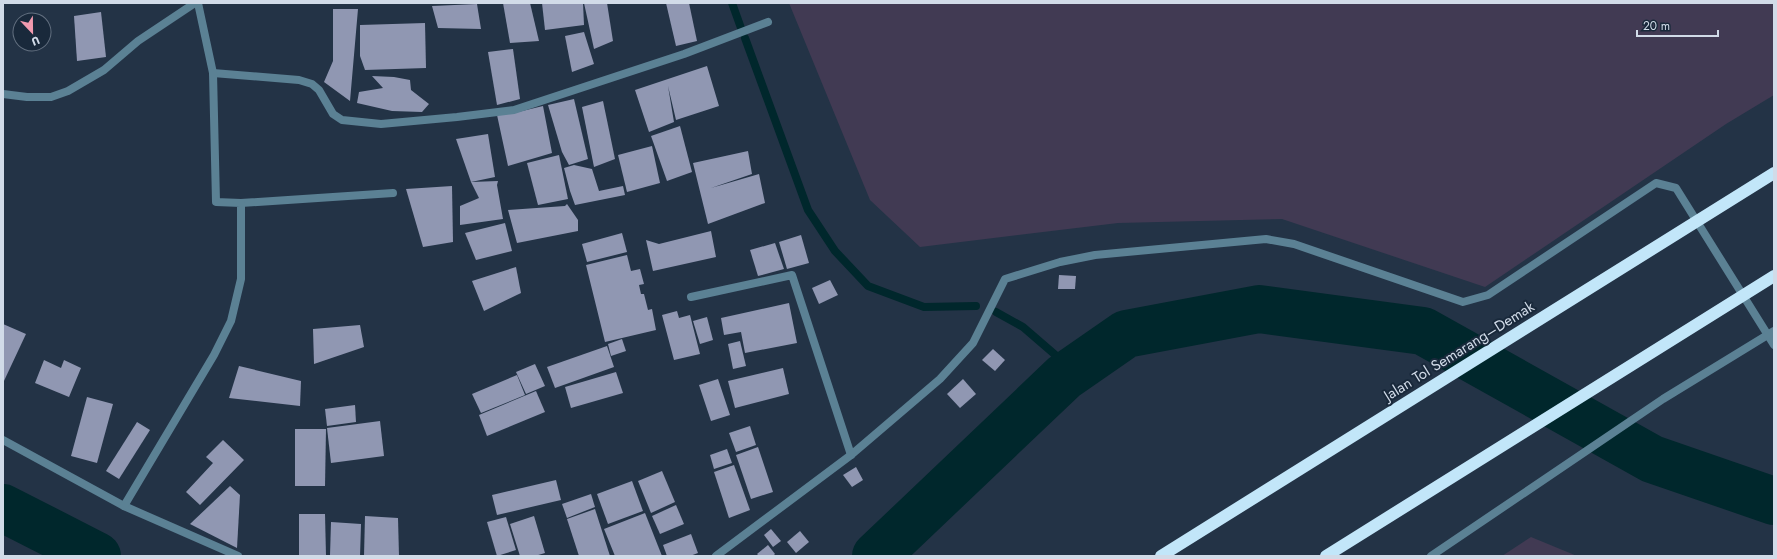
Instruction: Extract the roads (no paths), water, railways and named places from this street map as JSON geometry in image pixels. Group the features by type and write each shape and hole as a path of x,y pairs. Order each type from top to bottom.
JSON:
{"highway":[{"name":"Jalan Tol Semarang–Demak","path":"1161,556 1774,172"},
{"path":"1326,556 1774,276"}],"street":[{"path":"3,94 27,97 51,97 68,91 104,70 138,41 196,3 213,73 216,202 241,203 393,193"},
{"path":"213,73 299,80 312,84 319,90 333,114 342,120 381,124 404,122 514,110 684,54 768,22"},
{"path":"716,556 851,455 940,379 973,342 1005,278 1060,262 1095,255 1266,239 1294,244 1463,302 1488,295 1656,183 1676,188 1771,333 1774,345"},
{"path":"124,506 214,356 231,322 241,279 241,203"},
{"path":"691,297 792,275 851,455"},
{"path":"1431,556 1663,399 1771,333"},
{"path":"3,440 124,506 238,556"}],"waterway":[{"path":"732,3 741,28"},
{"path":"745,38 808,210 835,251 868,286 924,307 976,306"},
{"path":"876,556 1064,377 1126,334 1259,309 1423,331 1652,459 1774,501"},
{"path":"996,312 1023,327 1074,371"},
{"path":"3,508 97,556"}]}
